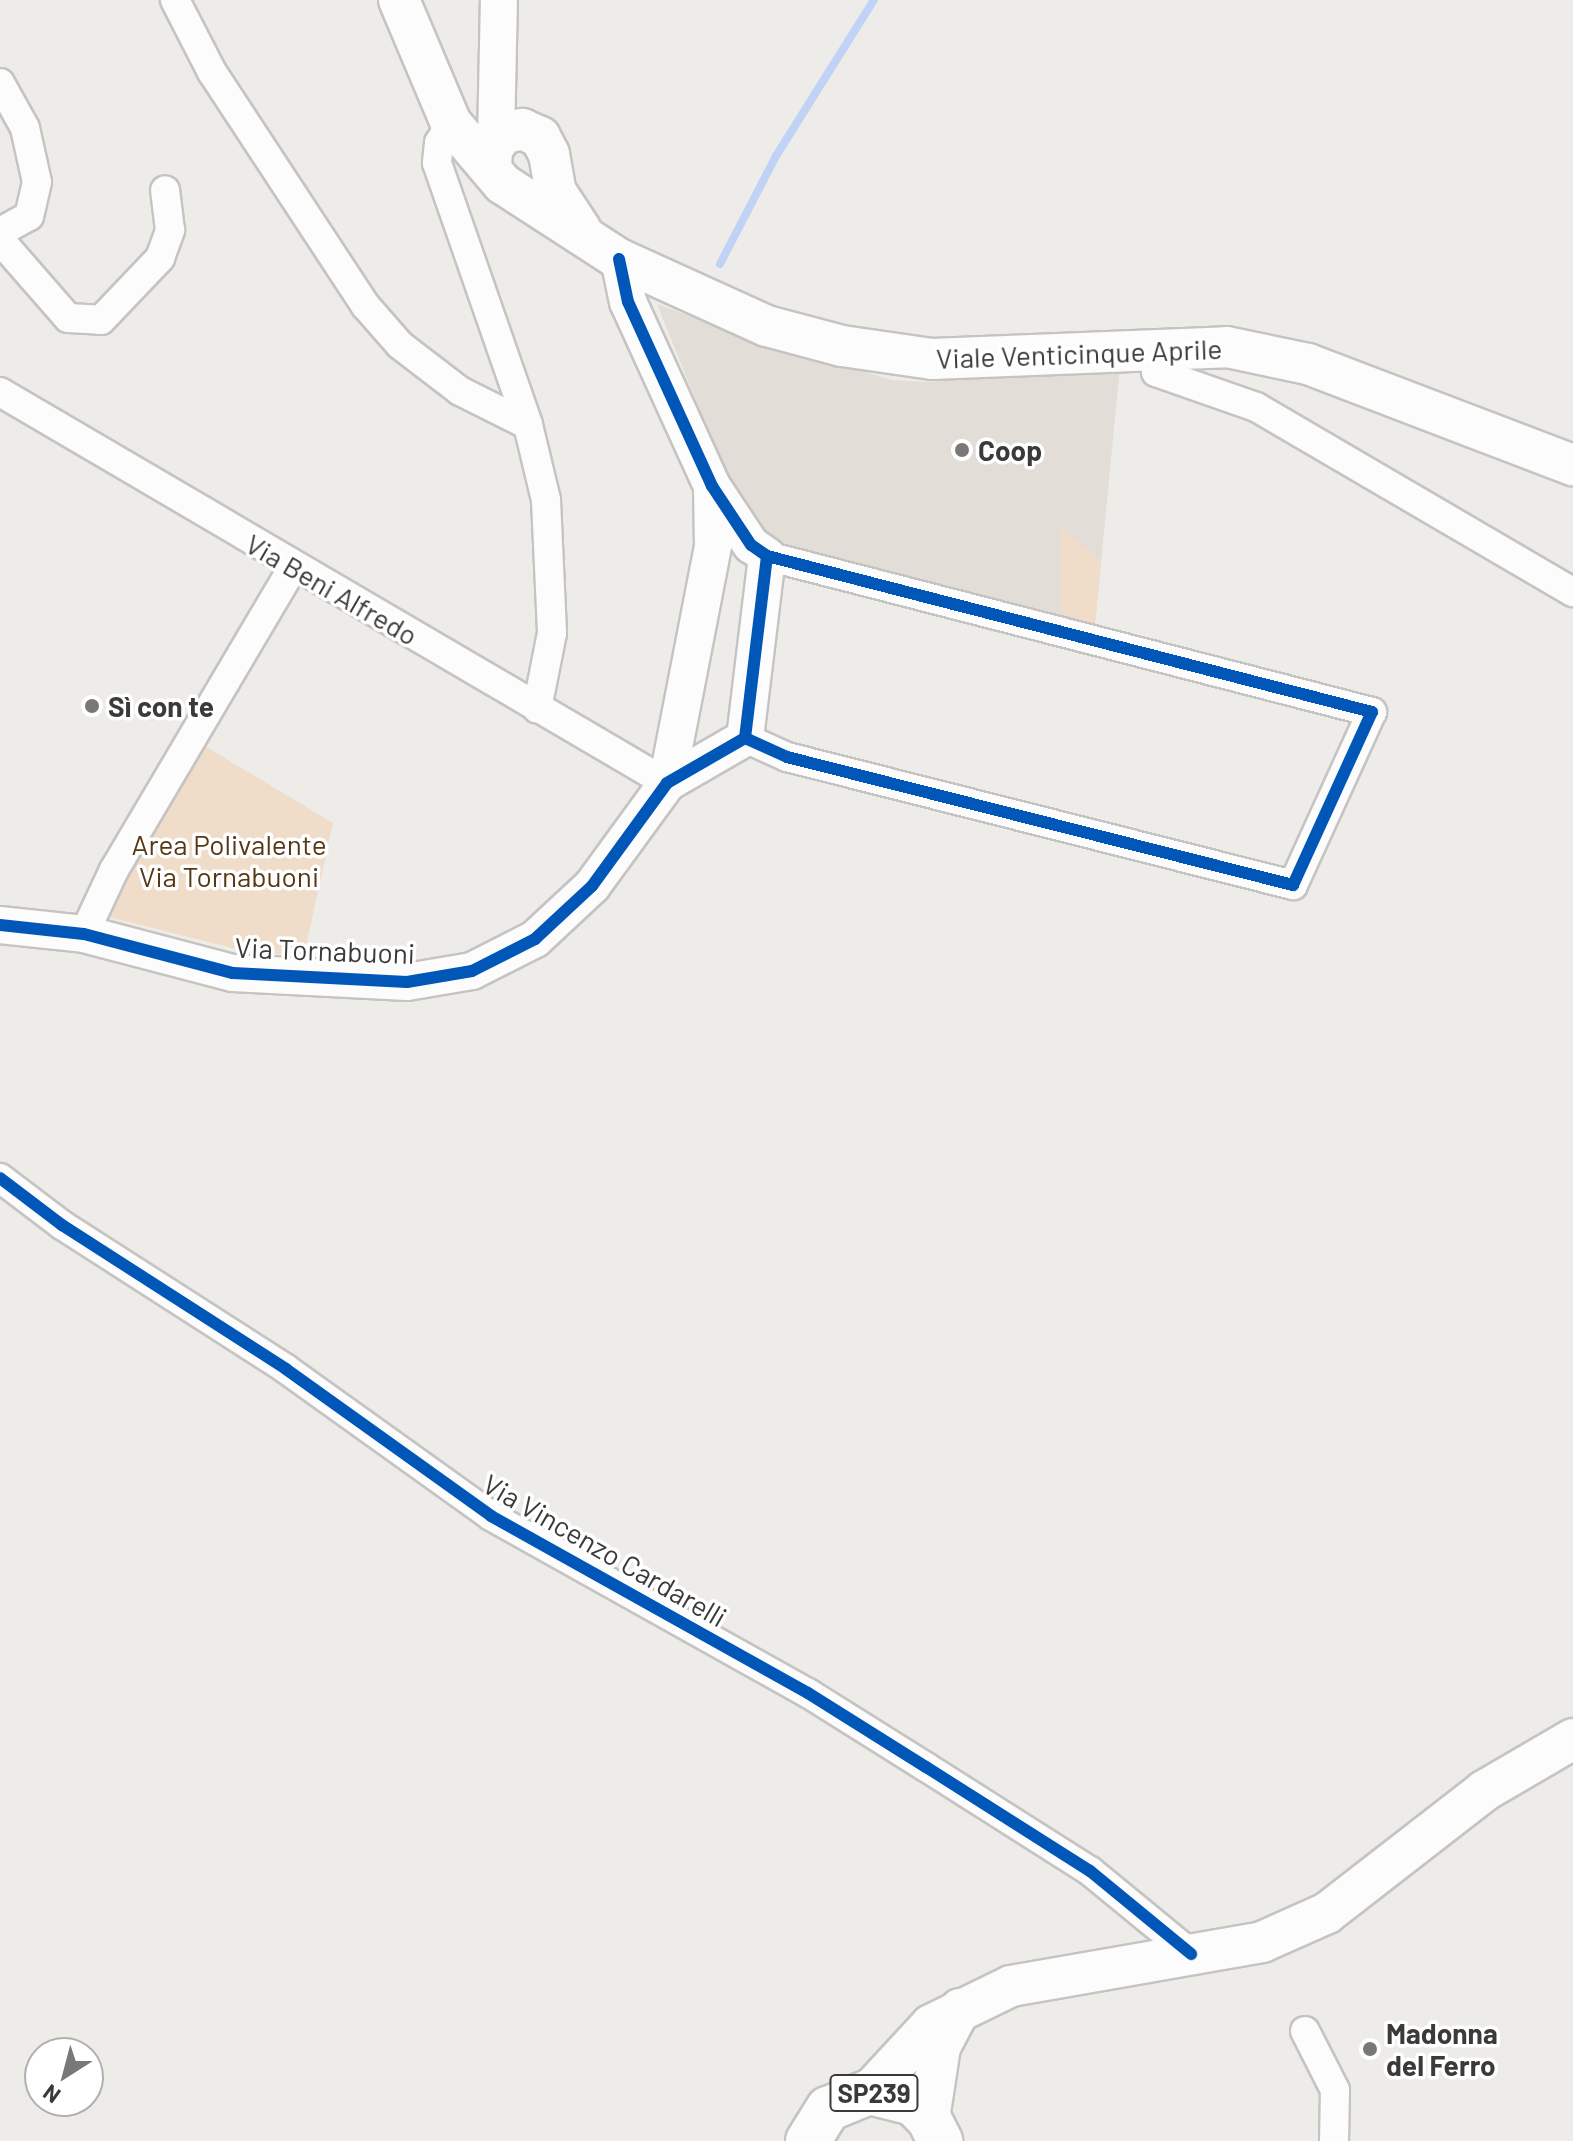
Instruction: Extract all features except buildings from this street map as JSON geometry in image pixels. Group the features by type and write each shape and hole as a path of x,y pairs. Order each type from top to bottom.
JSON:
{"main road":[{"path":"399,0 415,48 449,116 516,158 556,192 604,249"},
{"name":"Viale Venticinque Aprile","path":"604,249 767,326 842,346 932,359 1227,347 1308,364 1573,465"},
{"name":"SP239","path":"808,2141 828,2109 869,2092 931,2025 960,2008 1011,1986 1262,1942 1327,1913 1484,1791 1573,1739"},
{"name":"SP239","path":"935,2130 940,2047 960,2008"},
{"name":"SP239","path":"869,2092 913,2103 935,2130"}],"street":[{"path":"175,0 212,72 365,305 400,345 460,391 528,425"},
{"path":"499,0 497,86 516,158"},
{"path":"0,83 25,128 37,182 29,216 0,232"},
{"path":"449,116 439,143 437,163 528,425 546,500 552,633 537,709"},
{"path":"0,240 68,318 101,320 160,258 170,230 165,190"},
{"path":"604,249 712,486 759,550 745,738"},
{"path":"1156,348 1156,372 1256,407 1573,592"},
{"name":"Via Beni Alfredo","path":"0,392 293,567 667,783"},
{"path":"667,783 713,546 712,486"},
{"path":"713,546 759,550 1372,712 1293,885 787,757 745,738"},
{"path":"84,934 114,870 293,567"},
{"path":"667,783 745,738"},
{"name":"Via Tornabuoni","path":"0,925 84,934 233,973 407,982 472,971 535,939 592,886 667,783"},
{"name":"Via Vincenzo Cardarelli","path":"0,1178 62,1225 286,1369 491,1516 808,1693 1090,1871 1191,1954"},
{"path":"1305,2031 1335,2090 1334,2141"}],"shaded area":[{"path":"657,304 764,343 892,380 926,382 1120,366 1095,625 771,544 720,461"}],"green space":[{"path":"1061,528 1101,560 1095,625 1061,614"},
{"name":"Area Polivalente Via Tornabuoni","path":"193,739 333,823 304,955 252,953 109,917 101,911"}],"waterway":[{"path":"720,264 776,156 874,0"}],"cycle path":[{"path":"0,925 84,934 233,973 407,982 472,971 535,939 592,886 667,783 745,738 767,556 751,545 712,486 628,302 619,259"},
{"path":"745,738 787,757 1293,885 1372,712 767,556"},
{"path":"0,1178 62,1225 286,1369 491,1516 808,1693 1090,1871 1191,1954"}],"place":[{"name":"Coop","path":"962,450"},
{"name":"Sì con te","path":"92,706"},
{"name":"Madonna del Ferro","path":"1370,2049"}]}
